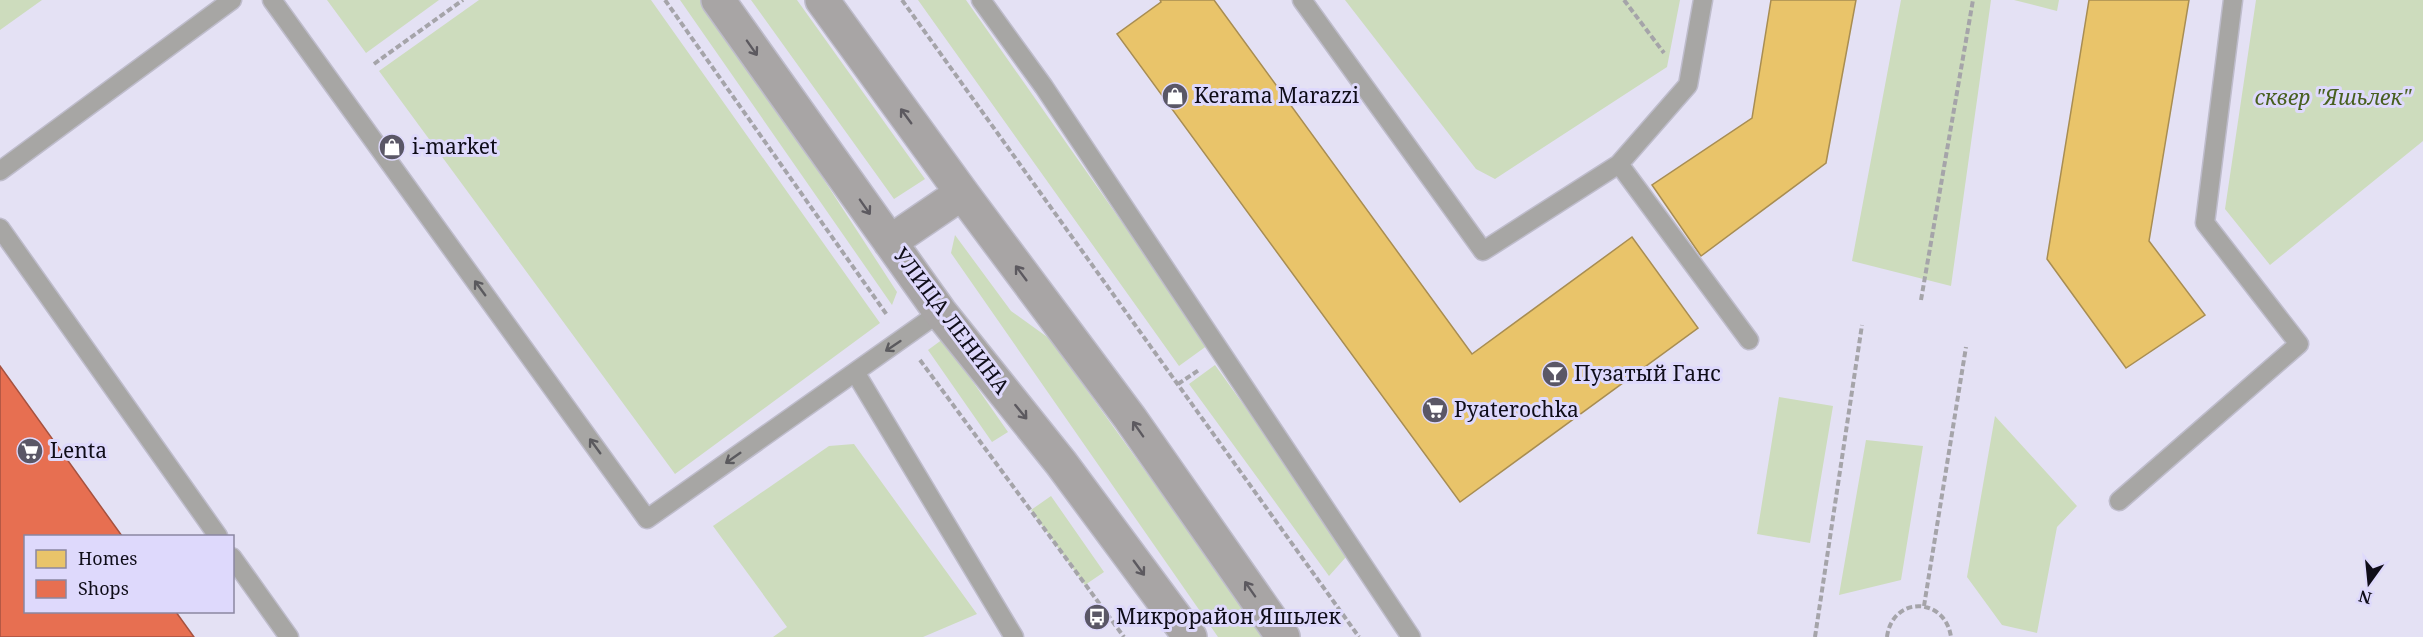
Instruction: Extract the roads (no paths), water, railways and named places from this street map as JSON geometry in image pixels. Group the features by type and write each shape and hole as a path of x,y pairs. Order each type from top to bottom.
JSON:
{"main road":[{"name":"УЛИЦА ЛЕНИНА","path":"718,0 940,312 1061,463 1190,637"},
{"path":"822,0 1130,418 1283,637"},
{"path":"890,242 962,193"}],"lane":[{"path":"0,171 232,0"},
{"path":"272,0 647,519 940,312"},
{"path":"981,0 1044,87 1411,637"},
{"path":"1302,0 1483,251 1619,164 1688,85 1703,0"},
{"path":"2119,501 2299,344 2205,223 2233,0"},
{"path":"1619,164 1749,340"},
{"path":"0,228 217,535"},
{"path":"855,372 1012,637"},
{"path":"234,560 289,637"}],"place":[{"name":"Kerama Marazzi","path":"1175,96"},
{"name":"i-market","path":"392,147"},
{"name":"Пузатый Ганс","path":"1555,374"},
{"name":"Pyaterochka","path":"1435,410"},
{"name":"Lenta","path":"30,451"},
{"name":"Микрорайон Яшьлек","path":"1097,617"}],"park label":[{"name":"сквер \"Яшьлек\"","path":"2333,98"}]}
